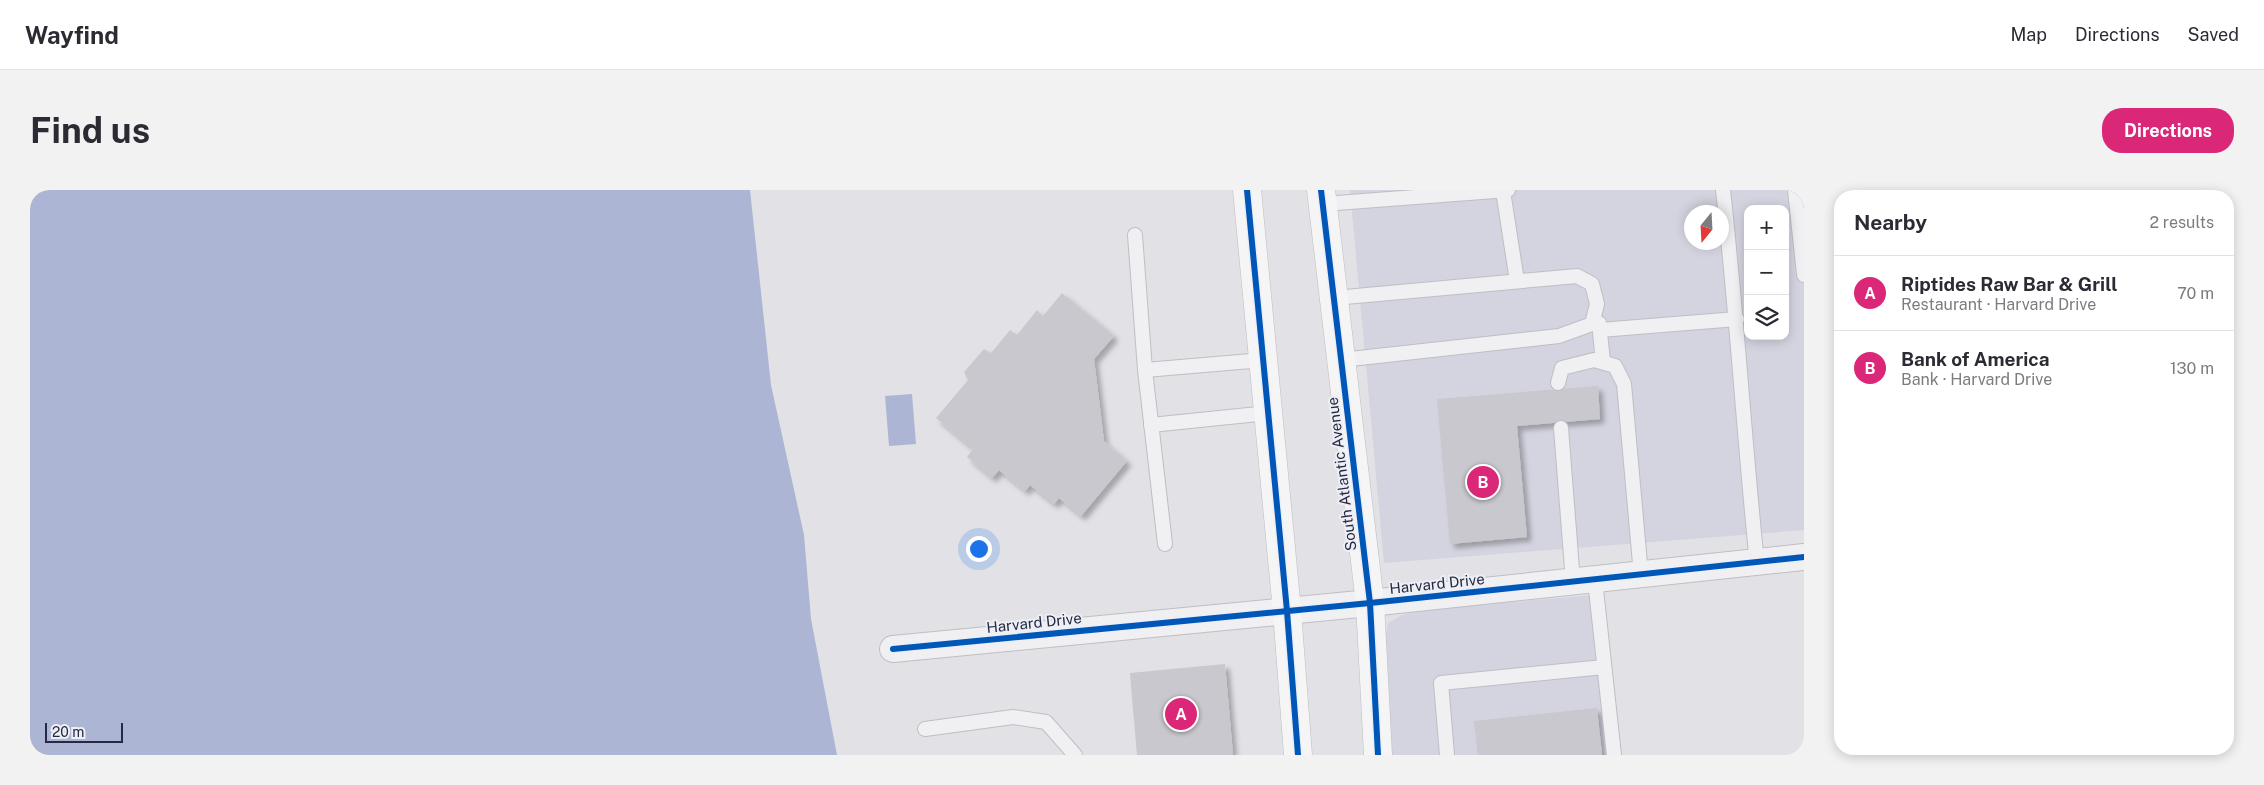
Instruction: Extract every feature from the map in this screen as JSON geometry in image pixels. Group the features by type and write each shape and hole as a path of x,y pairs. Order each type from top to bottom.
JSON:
{"main road":[{"path":"1246,190 1288,611 1298,755"},
{"name":"South Atlantic Avenue","path":"1322,197 1370,603 1378,755"}],"street":[{"name":"Harvard Drive","path":"893,649 1370,603 1804,557"}],"lane":[{"path":"1322,197 1508,190"},
{"path":"1724,190 1737,319 1742,417 1757,563"},
{"path":"1795,190 1802,234 1804,276"},
{"path":"1503,191 1517,281"},
{"path":"1135,235 1145,370 1165,544"},
{"path":"1334,298 1577,276 1592,284 1597,304 1603,362"},
{"path":"1341,360 1559,336 1592,324 1597,304"},
{"path":"1600,330 1737,319"},
{"path":"1145,370 1262,360"},
{"path":"1558,383 1562,368 1594,360 1615,366 1624,384 1641,575"},
{"path":"1151,425 1268,413"},
{"path":"1562,428 1584,581 1604,666 1614,755"},
{"path":"1448,755 1441,683 1604,666"},
{"path":"925,729 1013,717 1046,722 1075,755"}],"shaded area":[{"path":"1350,190 1804,190 1804,530 1384,563"},
{"path":"1594,595 1605,755 1392,755 1385,639 1388,623 1402,615 1421,610"}],"water":[{"path":"30,190 750,190 771,385 804,535 811,619 837,755 30,755"},
{"path":"912,394 916,444 889,446 885,396"}],"building":[{"path":"1062,293 1114,336 1094,359 1104,441 1127,461 1081,516 1059,498 1054,504 1030,485 1025,491 999,470 992,478 967,457 973,449 936,418 968,380 964,372 984,349 991,353 1010,330 1017,335 1037,310 1043,316"},
{"path":"1598,386 1600,419 1517,426 1527,537 1450,544 1437,399"},
{"path":"1225,664 1233,755 1137,755 1130,673"},
{"path":"1597,708 1602,755 1478,755 1474,721"}],"cycle path":[{"path":"1247,190 1287,611 1298,755"},
{"path":"1321,190 1370,603 1378,755"},
{"path":"893,649 1370,603 1804,557"}],"place":[{"name":"Bank of America","path":"1483,482"},
{"name":"Riptides Raw Bar & Grill","path":"1181,714"}]}
